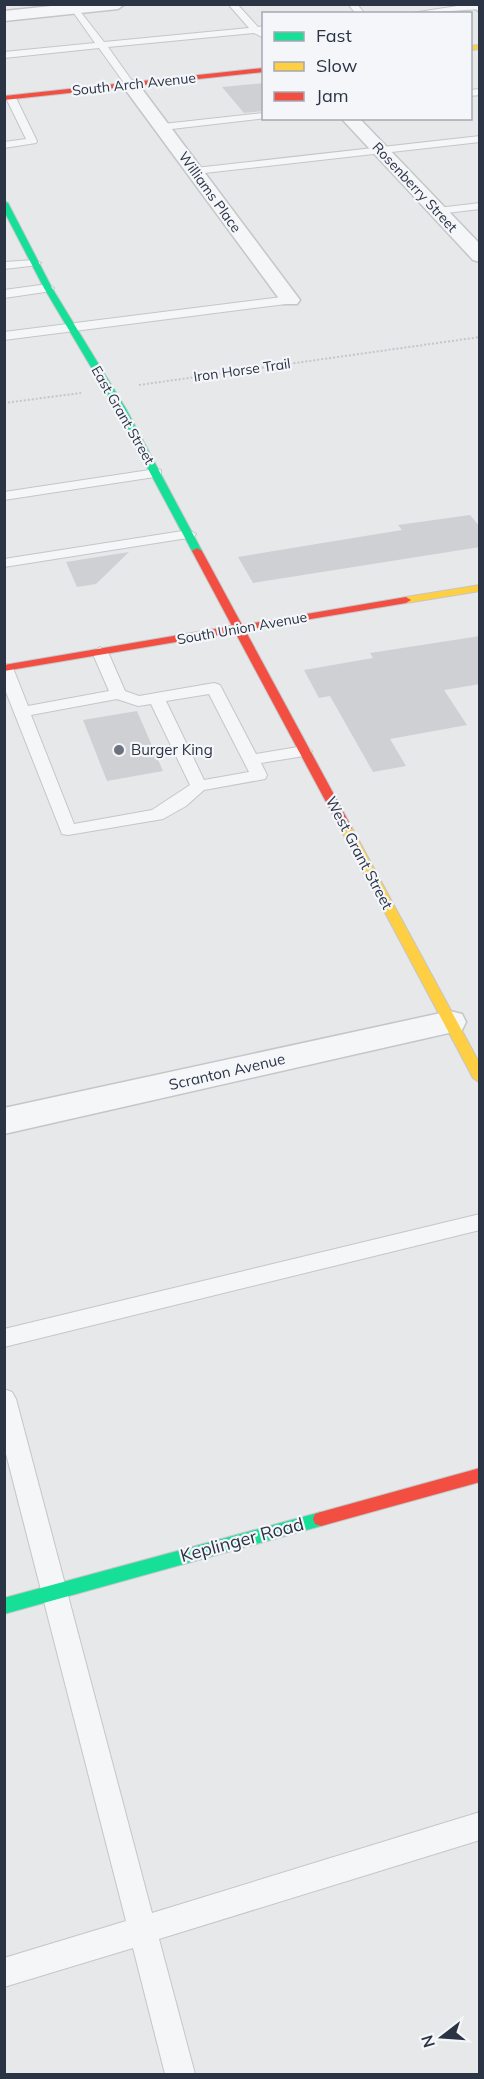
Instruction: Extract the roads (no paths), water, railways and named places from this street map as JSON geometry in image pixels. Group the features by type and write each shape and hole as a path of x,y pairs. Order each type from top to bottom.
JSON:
{"street":[{"path":"4,16 52,8 76,9 118,4"},
{"name":"South Arch Avenue","path":"8,98 262,70"},
{"name":"Williams Place","path":"130,85 290,300"},
{"name":"Rosenberry Street","path":"351,120 480,256"},
{"name":"East Grant Street","path":"7,213 156,473 240,628"},
{"name":"South Union Avenue","path":"5,668 480,588"},
{"name":"West Grant Street","path":"240,628 480,1078"},
{"name":"Scranton Avenue","path":"4,1121 450,1022"},
{"name":"Keplinger Road","path":"4,1606 480,1475"}],"lane":[{"path":"232,4 260,29"},
{"path":"427,12 478,6"},
{"path":"76,9 130,85"},
{"path":"4,55 260,29"},
{"path":"4,145 32,141 8,98"},
{"path":"163,127 262,116"},
{"path":"195,171 480,139"},
{"path":"438,211 480,206"},
{"path":"4,266 35,263"},
{"path":"4,294 48,288"},
{"path":"4,336 290,300"},
{"path":"4,496 156,473"},
{"path":"4,563 189,534"},
{"path":"100,652 118,694"},
{"path":"5,668 22,712 68,830 157,815 174,806 199,786 259,775 214,688 138,701 118,694 22,712"},
{"path":"156,698 199,786"},
{"path":"251,760 304,751"},
{"path":"4,1338 480,1222"},
{"path":"4,1399 180,2074"},
{"path":"4,1973 480,1826"}],"place":[{"name":"Burger King","path":"119,750"}]}
